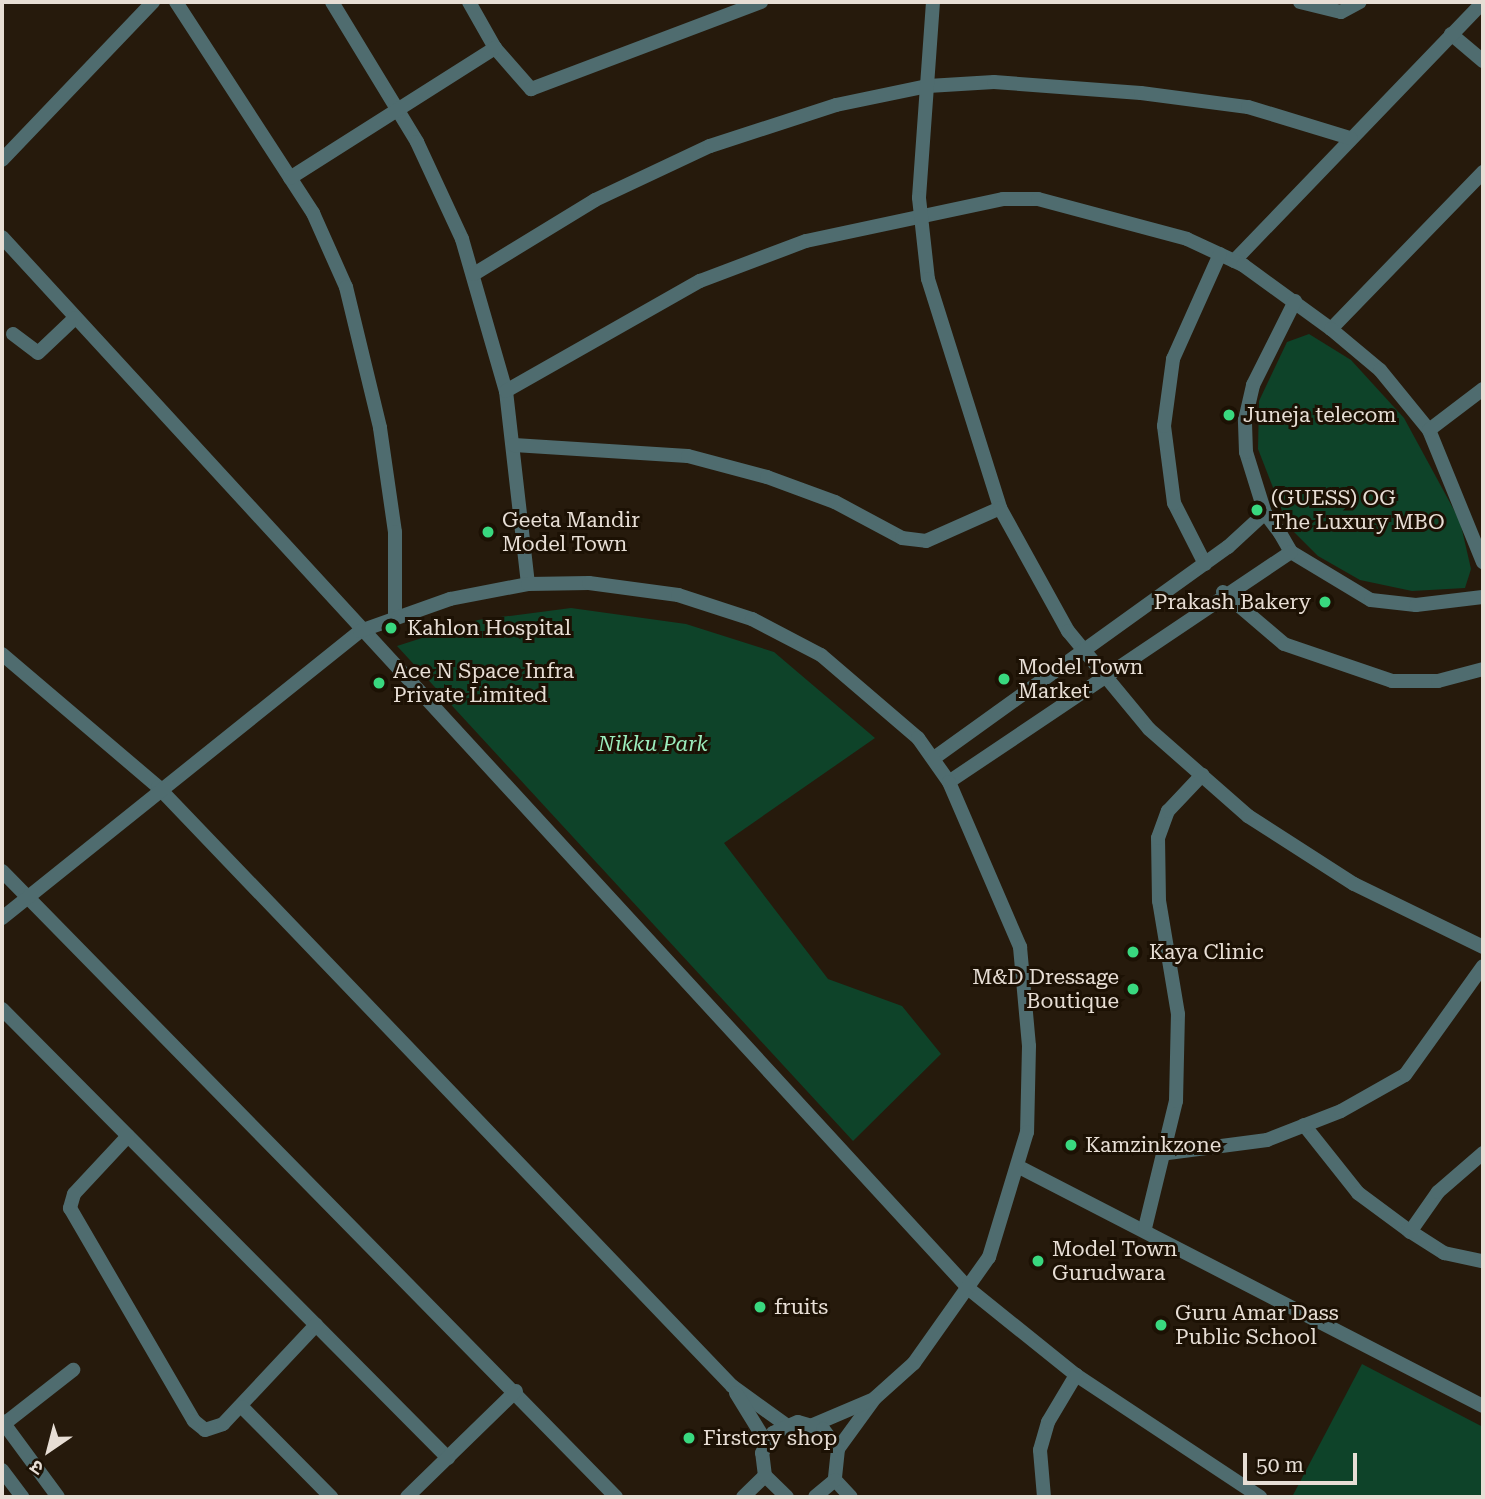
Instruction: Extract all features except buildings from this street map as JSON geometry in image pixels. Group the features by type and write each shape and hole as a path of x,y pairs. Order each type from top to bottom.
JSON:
{"street":[{"path":"2,160 153,2"},
{"path":"176,2 290,178 345,287 380,428 395,532 395,617"},
{"path":"332,2 398,108 474,274 506,391 528,584"},
{"path":"469,2 495,48 519,81 541,88 761,2"},
{"path":"933,2 921,216 928,279 1000,508 1083,652 1102,677 1248,816 1354,884 1483,947"},
{"path":"1300,2 1341,12 1360,2"},
{"path":"1205,564 1174,503 1164,426 1173,359 1227,257 1350,138 1483,2"},
{"path":"1451,34 1483,61"},
{"path":"290,178 495,48"},
{"path":"474,274 595,200 710,146 836,105 928,86 994,82 1142,93 1248,107 1350,138"},
{"path":"1331,329 1483,172"},
{"path":"506,391 699,281 806,241 921,216 1038,199 1113,216 1227,257 1295,300 1331,329 1380,370 1429,430 1481,544 1483,562"},
{"path":"2,237 360,631 969,1289 1076,1375 1260,1497"},
{"path":"1295,300 1253,384 1245,419 1247,452 1265,513 1291,552 1371,600 1416,605 1483,597"},
{"path":"13,334 38,353 75,318"},
{"path":"1429,430 1483,389"},
{"path":"514,445 688,456 767,477 835,502 902,538 926,541 1000,508"},
{"path":"934,758 1205,564 1265,513"},
{"path":"949,782 1223,592 1291,552"},
{"path":"2,918 158,787 197,766 273,696 360,631 395,617 528,584 589,583 678,595 752,619 821,655 872,694 934,758 949,782 1020,947 1029,1046 1020,1167 989,1257 969,1289 914,1363 875,1398 838,1449 835,1480 817,1497"},
{"path":"1223,592 1284,644 1392,681 1438,681 1483,669"},
{"path":"2,654 158,787 732,1386 786,1425 814,1424 875,1398"},
{"path":"1145,1228 1168,1153 1178,1014 1159,901 1158,838 1168,811 1202,775"},
{"path":"2,871 516,1391 616,1497"},
{"path":"1168,1153 1267,1140 1304,1125 1405,1074 1483,966"},
{"path":"2,1009 448,1458"},
{"path":"1304,1125 1358,1193 1410,1232 1444,1253 1483,1261"},
{"path":"128,1136 74,1194 70,1208 194,1421 214,1430 242,1407 316,1325"},
{"path":"1410,1232 1438,1192 1483,1153"},
{"path":"1020,1167 1145,1228 1483,1406"},
{"path":"58,1497 3,1422 73,1370"},
{"path":"1046,1495 1040,1450 1048,1422 1076,1375"},
{"path":"732,1386 766,1442 765,1476 782,1496"},
{"path":"407,1497 516,1391"},
{"path":"242,1407 331,1497"},
{"path":"814,1424 838,1449"},
{"path":"766,1442 786,1425"},
{"path":"2,1471 22,1497"},
{"path":"743,1497 765,1476"},
{"path":"835,1480 851,1497"}],"green space":[{"path":"1309,334 1351,360 1404,418 1460,521 1471,569 1465,588 1412,591 1360,580 1318,556 1288,526 1258,449 1259,401 1287,342"},
{"name":"Nikku Park","path":"571,608 686,624 774,652 875,738 724,843 828,979 902,1006 941,1054 853,1141 397,646 478,620"},
{"path":"1362,1364 1483,1427 1483,1497 1292,1497"}],"place":[{"name":"Juneja telecom","path":"1229,415"},
{"name":"(GUESS) OG The Luxury MBO","path":"1257,510"},
{"name":"Geeta Mandir Model Town","path":"488,532"},
{"name":"Prakash Bakery","path":"1325,602"},
{"name":"Kahlon Hospital","path":"391,628"},
{"name":"Model Town Market","path":"1004,679"},
{"name":"Ace N Space Infra Private Limited","path":"379,683"},
{"name":"Kaya Clinic","path":"1133,952"},
{"name":"M&D Dressage Boutique","path":"1133,989"},
{"name":"Kamzinkzone","path":"1071,1145"},
{"name":"Model Town Gurudwara","path":"1038,1261"},
{"name":"fruits","path":"760,1307"},
{"name":"Guru Amar Dass Public School","path":"1161,1325"},
{"name":"Firstcry shop","path":"689,1438"}]}
